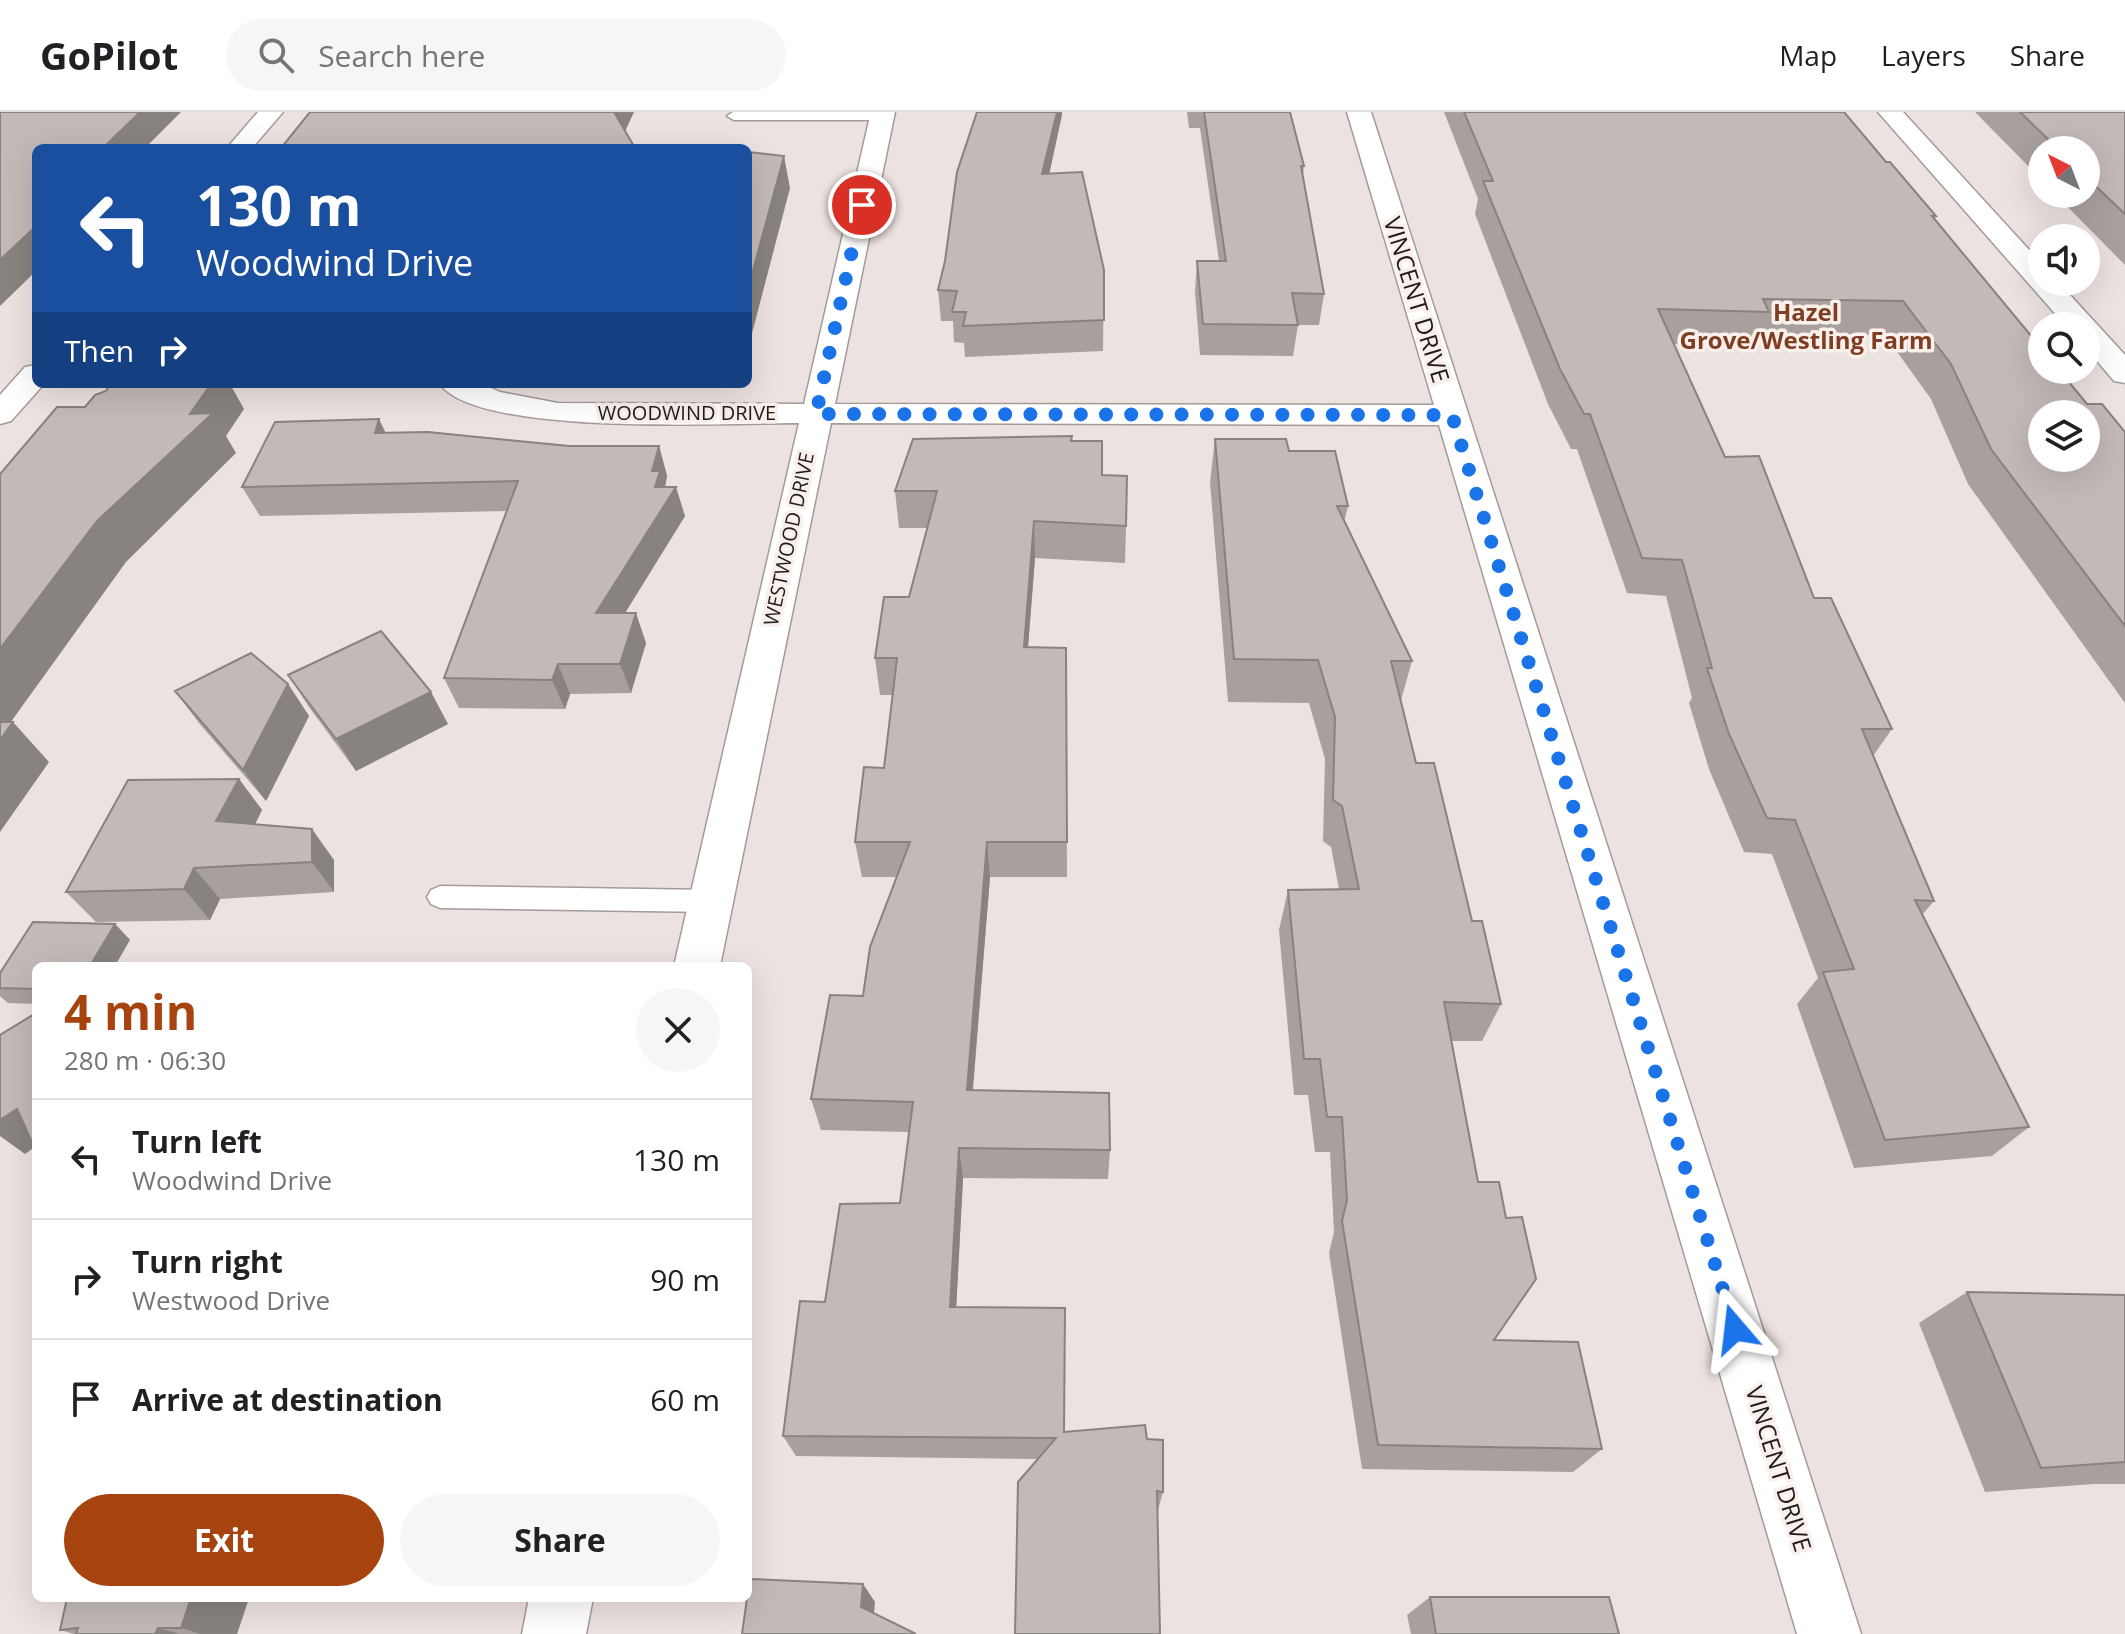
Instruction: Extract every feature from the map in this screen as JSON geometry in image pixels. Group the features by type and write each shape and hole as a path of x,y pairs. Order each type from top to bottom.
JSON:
{"street":[{"path":"243,144 271,112"},
{"name":"VINCENT DRIVE","path":"1359,112 1829,1634"},
{"path":"1890,112 2028,266"},
{"name":"WESTWOOD DRIVE","path":"698,962 883,114"},
{"path":"2055,296 2069,312"},
{"path":"2100,346 2125,374"},
{"path":"0,414 32,378"},
{"name":"WOODWIND DRIVE","path":"465,388 491,400 558,413 1452,415"},
{"path":"554,1634 560,1602"}],"lane":[{"path":"734,116 883,114"},
{"path":"440,897 711,901"}],"building":[{"path":"0,112 140,112 107,144 32,144 32,230 0,260"},
{"path":"310,112 614,112 633,144 284,144"},
{"path":"977,112 1057,112 1042,174 1082,172 1104,270 1104,320 963,326 966,312 952,312 957,291 938,290 957,172"},
{"path":"1204,112 1290,112 1304,166 1301,166 1324,294 1292,293 1298,325 1203,324 1197,261 1226,261"},
{"path":"1464,112 1844,112 1936,216 1932,216 2028,332 2028,384 2071,384 2084,400 2028,400 2028,472 2100,472 2100,404 2125,432 2125,626 1991,449 1951,364 1903,301 1763,299 1769,312 1658,309 1725,457 1759,456 1814,598 1831,598 1892,729 1862,729 1934,901 1915,900 2029,1127 1885,1140 1823,972 1854,969 1795,820 1767,818 1729,734 1707,668 1712,668 1682,560 1642,558 1590,414 1584,414 1560,369 1483,181 1493,181"},
{"path":"2020,112 2125,112 2125,214 2100,190 2100,136 2045,136"},
{"path":"752,152 784,156 752,274"},
{"path":"108,388 208,388 190,414 213,413 97,521 0,649 0,474 57,407 85,407 95,395"},
{"path":"379,419 375,433 428,432 569,446 659,446 652,471 660,471 655,487 676,487 596,613 636,613 620,664 558,664 552,680 444,678 518,481 242,487 275,422"},
{"path":"1072,436 1071,441 1102,441 1102,475 1127,476 1126,526 1034,521 1024,647 1066,648 1067,842 987,842 967,1090 1109,1093 1110,1150 959,1148 950,1307 1065,1308 1064,1432 1145,1425 1147,1439 1163,1440 1163,1492 1157,1491 1160,1634 1015,1634 1018,1482 1056,1438 783,1436 800,1301 825,1302 840,1204 900,1203 913,1102 811,1099 830,995 863,996 870,947 910,842 855,842 864,767 884,768 897,658 875,658 884,597 909,597 937,491 895,491 913,439"},
{"path":"1215,439 1286,439 1289,451 1335,451 1348,506 1337,506 1412,661 1391,661 1416,763 1434,763 1472,921 1482,921 1501,1004 1444,1002 1478,1182 1499,1182 1506,1218 1522,1217 1536,1279 1494,1340 1578,1342 1602,1449 1378,1445 1342,1221 1347,1200 1342,1117 1327,1117 1320,1059 1304,1059 1288,890 1359,889 1342,806 1333,800 1335,717 1318,660 1234,659"},
{"path":"381,631 431,692 336,739 288,675"},
{"path":"251,653 288,684 243,770 175,691"},
{"path":"0,722 13,722 0,740"},
{"path":"239,779 216,821 312,829 312,862 194,868 184,889 66,892 128,780"},
{"path":"33,922 115,924 92,962 32,962 32,989 0,988 0,973"},
{"path":"32,1015 32,1142 17,1109 0,1120 0,1035"},
{"path":"1967,1292 2125,1295 2125,1462 2041,1468"},
{"path":"752,1579 863,1584 861,1607 916,1634 742,1634 746,1602 752,1602"},
{"path":"1430,1597 1609,1597 1619,1634 1436,1634"},
{"path":"66,1602 190,1602 181,1628 158,1628 155,1634 76,1634 78,1628 60,1630"}],"district":[{"name":"Hazel Grove/Westling Farm","path":"1806,327"}],"route":[{"path":"862,205 816,414 1452,415 1735,1329"}]}
